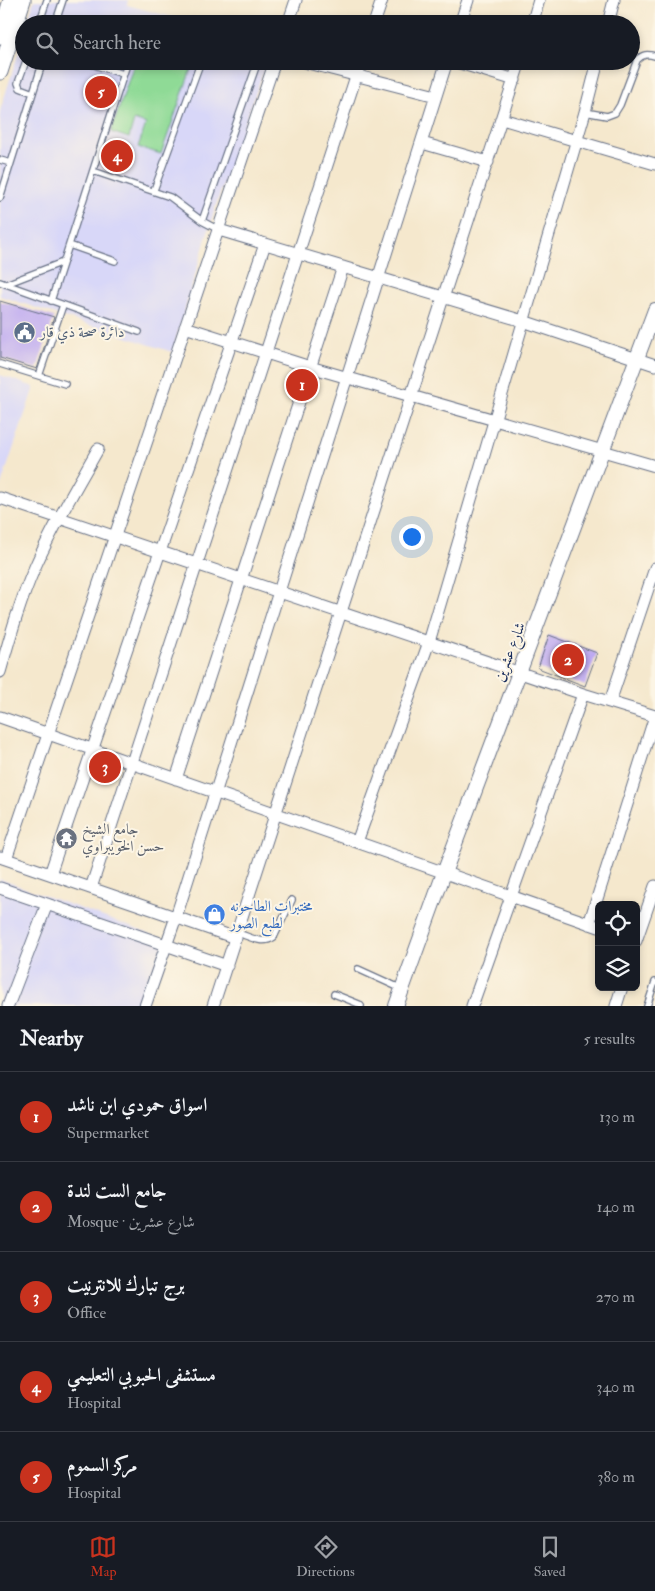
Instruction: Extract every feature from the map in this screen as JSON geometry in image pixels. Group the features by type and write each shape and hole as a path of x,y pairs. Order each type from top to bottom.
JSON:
{"main road":[{"path":"0,36 11,0"},
{"path":"18,15 23,0"},
{"path":"0,72 15,25"}],"street":[{"path":"291,15 296,0"},
{"path":"377,15 382,0"},
{"path":"463,15 468,0"},
{"path":"535,15 539,0"},
{"path":"610,15 614,0"},
{"path":"237,935 176,917 3,858 48,734 272,70"},
{"path":"334,70 436,96"},
{"path":"91,888 358,70"},
{"path":"145,1006 176,917 444,70"},
{"path":"482,70 515,80"},
{"path":"213,1006 518,70"},
{"path":"357,842 429,642 596,70"},
{"path":"502,119 655,164"},
{"path":"422,143 488,162"},
{"path":"218,230 523,321 655,365"},
{"path":"50,874 265,244"},
{"path":"176,779 343,267"},
{"name":"شارع عشرين","path":"396,1006 655,310"},
{"path":"185,327 347,378 655,466"},
{"path":"0,672 15,621 35,567 59,518 98,449"},
{"path":"0,498 583,694 655,716 594,926 0,717"},
{"path":"610,702 655,568"},
{"path":"472,1006 583,694"},
{"path":"640,929 655,886"},
{"path":"0,888 227,966"},
{"path":"8,1006 47,904"},
{"path":"616,1006 621,991"}],"lane":[{"path":"41,15 47,0"},
{"path":"58,15 63,0"},
{"path":"640,57 647,54 655,56"},
{"path":"23,70 18,83 20,88 33,93"},
{"path":"0,198 39,70"},
{"path":"111,70 124,74"},
{"path":"51,301 125,70"},
{"path":"154,190 198,70"},
{"path":"202,221 255,70"},
{"path":"585,112 607,116 615,113 633,70"},
{"path":"0,160 11,163"},
{"path":"93,170 170,197 202,221 218,230"},
{"path":"69,245 115,261"},
{"path":"3,283 64,262"},
{"path":"3,283 139,332"},
{"path":"39,376 63,305"},
{"path":"0,364 65,384"},
{"path":"237,935 264,942 269,941 274,937 292,900"},
{"path":"358,969 402,989"},
{"path":"647,1006 655,982"},
{"path":"334,994 360,1006"}],"shaded area":[{"path":"34,0 128,0 127,5 164,15 30,15"},
{"path":"15,64 15,70 264,70 217,202 172,352 0,296 0,111"},
{"path":"0,375 34,387 0,488"},
{"path":"0,879 166,940 141,1006 0,1006"}],"green space":[{"path":"132,70 191,70 161,154 138,147 146,124 134,120 129,138 111,132"}],"building":[{"name":"دائرة صحة ذي قار","path":"0,301 54,317 37,369 0,358"},
{"path":"549,635 597,653 585,686 538,668"}],"place":[{"name":"مركز السموم","path":"101,92"},
{"name":"مستشفى الحبوبي التعليمي","path":"117,156"},
{"name":"دائرة صحة ذي قار","path":"24,332"},
{"name":"اسواق حمودي ابن ناشد","path":"302,385"},
{"name":"جامع الست لندة","path":"568,660"},
{"name":"برج تبارك للانترنيت","path":"105,767"},
{"name":"جامع الشيخ حسن الخويبراوي","path":"66,838"},
{"name":"مختبرات الطاحونه لطبع الصور","path":"214,915"}]}
